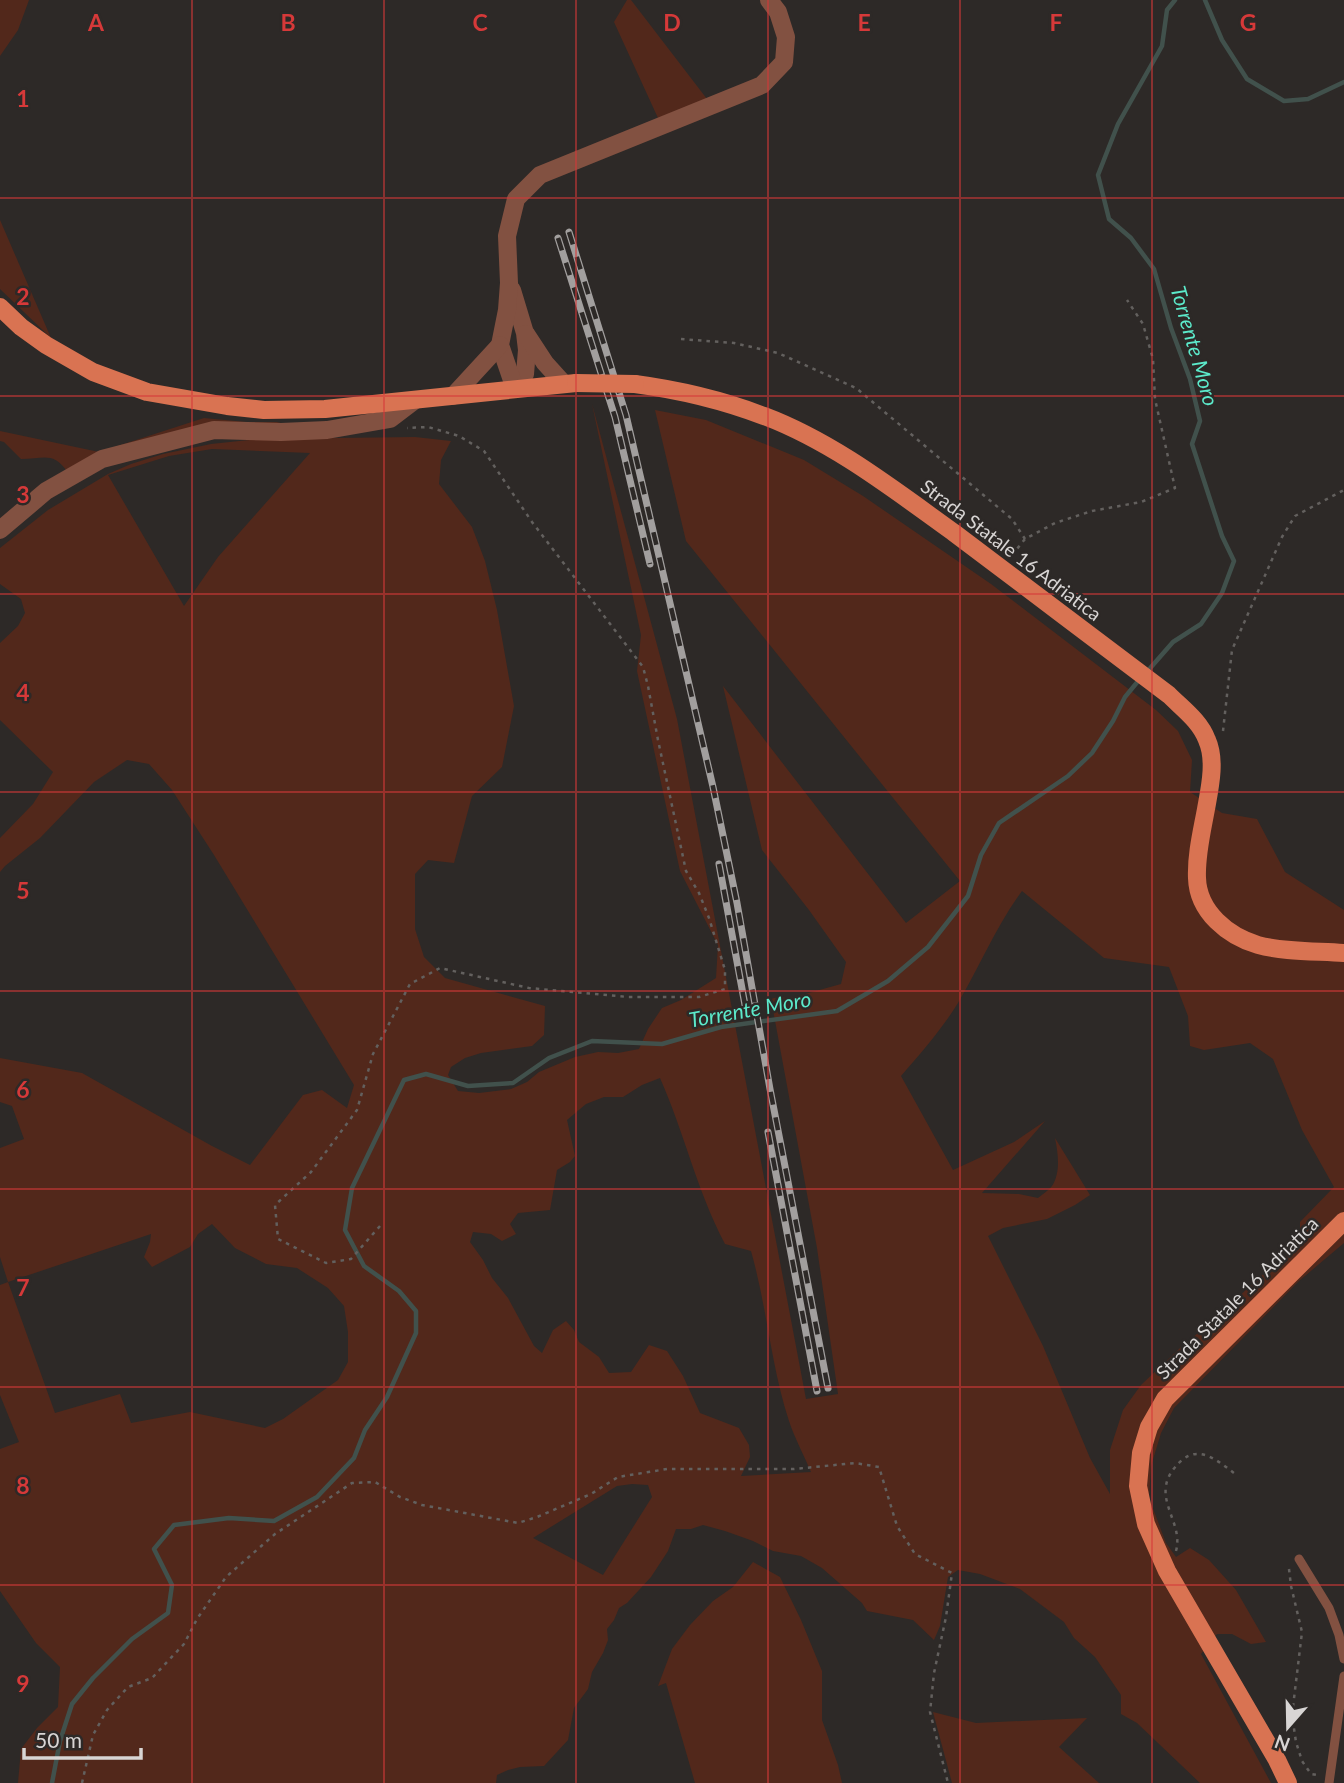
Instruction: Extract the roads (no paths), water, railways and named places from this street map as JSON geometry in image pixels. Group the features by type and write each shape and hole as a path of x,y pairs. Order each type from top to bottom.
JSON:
{"main road":[{"name":"Strada Statale 16 Adriatica","path":"0,307 22,327 68,359 93,372 147,392 186,400 245,408 306,409 570,383 635,384 715,399 766,416 816,440 881,480 1002,569 1169,695 1198,724 1209,742 1211,775 1199,847 1197,878 1203,902 1211,916 1224,928 1261,946 1344,953"},
{"name":"Strada Statale 16 Adriatica","path":"1288,1783 1167,1571 1146,1524 1138,1486 1141,1453 1149,1427 1165,1399 1344,1221"}],"street":[{"path":"453,396 500,345 509,283 507,236 516,199 540,175 762,85 784,62 786,37 778,12 769,0"},
{"path":"509,283 525,333 527,350 524,374 515,389"},
{"path":"525,333 545,363 570,383"},
{"path":"500,345 515,389"},
{"path":"0,530 46,491 102,459 214,430 327,430 390,419 415,400"},
{"path":"281,432 299,422 306,409"}],"lane":[{"path":"1299,1559 1329,1608 1339,1634 1344,1659"},
{"path":"1330,1781 1344,1676"}],"waterway":[{"name":"Torrente Moro","path":"1145,674 1173,642 1201,624 1222,593 1234,561 1222,536 1192,444 1200,421 1190,379 1171,328 1154,269 1131,238 1109,219 1098,175 1118,124 1162,46 1167,10 1175,0"},
{"name":"Torrente Moro","path":"1205,0 1222,40 1247,79 1284,101 1308,99 1344,82"},
{"name":"Torrente Moro","path":"52,1783 60,1741 72,1704 93,1678 132,1639 168,1613 172,1585 154,1549 174,1525 229,1518 274,1521 317,1497 354,1458 365,1430 387,1397 416,1333 416,1311 399,1291 364,1266 345,1230 352,1188 404,1080 426,1074 468,1086 513,1083 549,1058 592,1041 662,1044 721,1027 837,1011 888,981 928,947 968,896 981,855 999,823 1068,776 1092,753 1125,697 1139,680"}],"railway":[{"path":"569,232 626,415 713,787 828,1388"},
{"path":"558,238 615,417 650,564"},
{"path":"719,864 745,1005"},
{"path":"768,1132 817,1391"}]}
